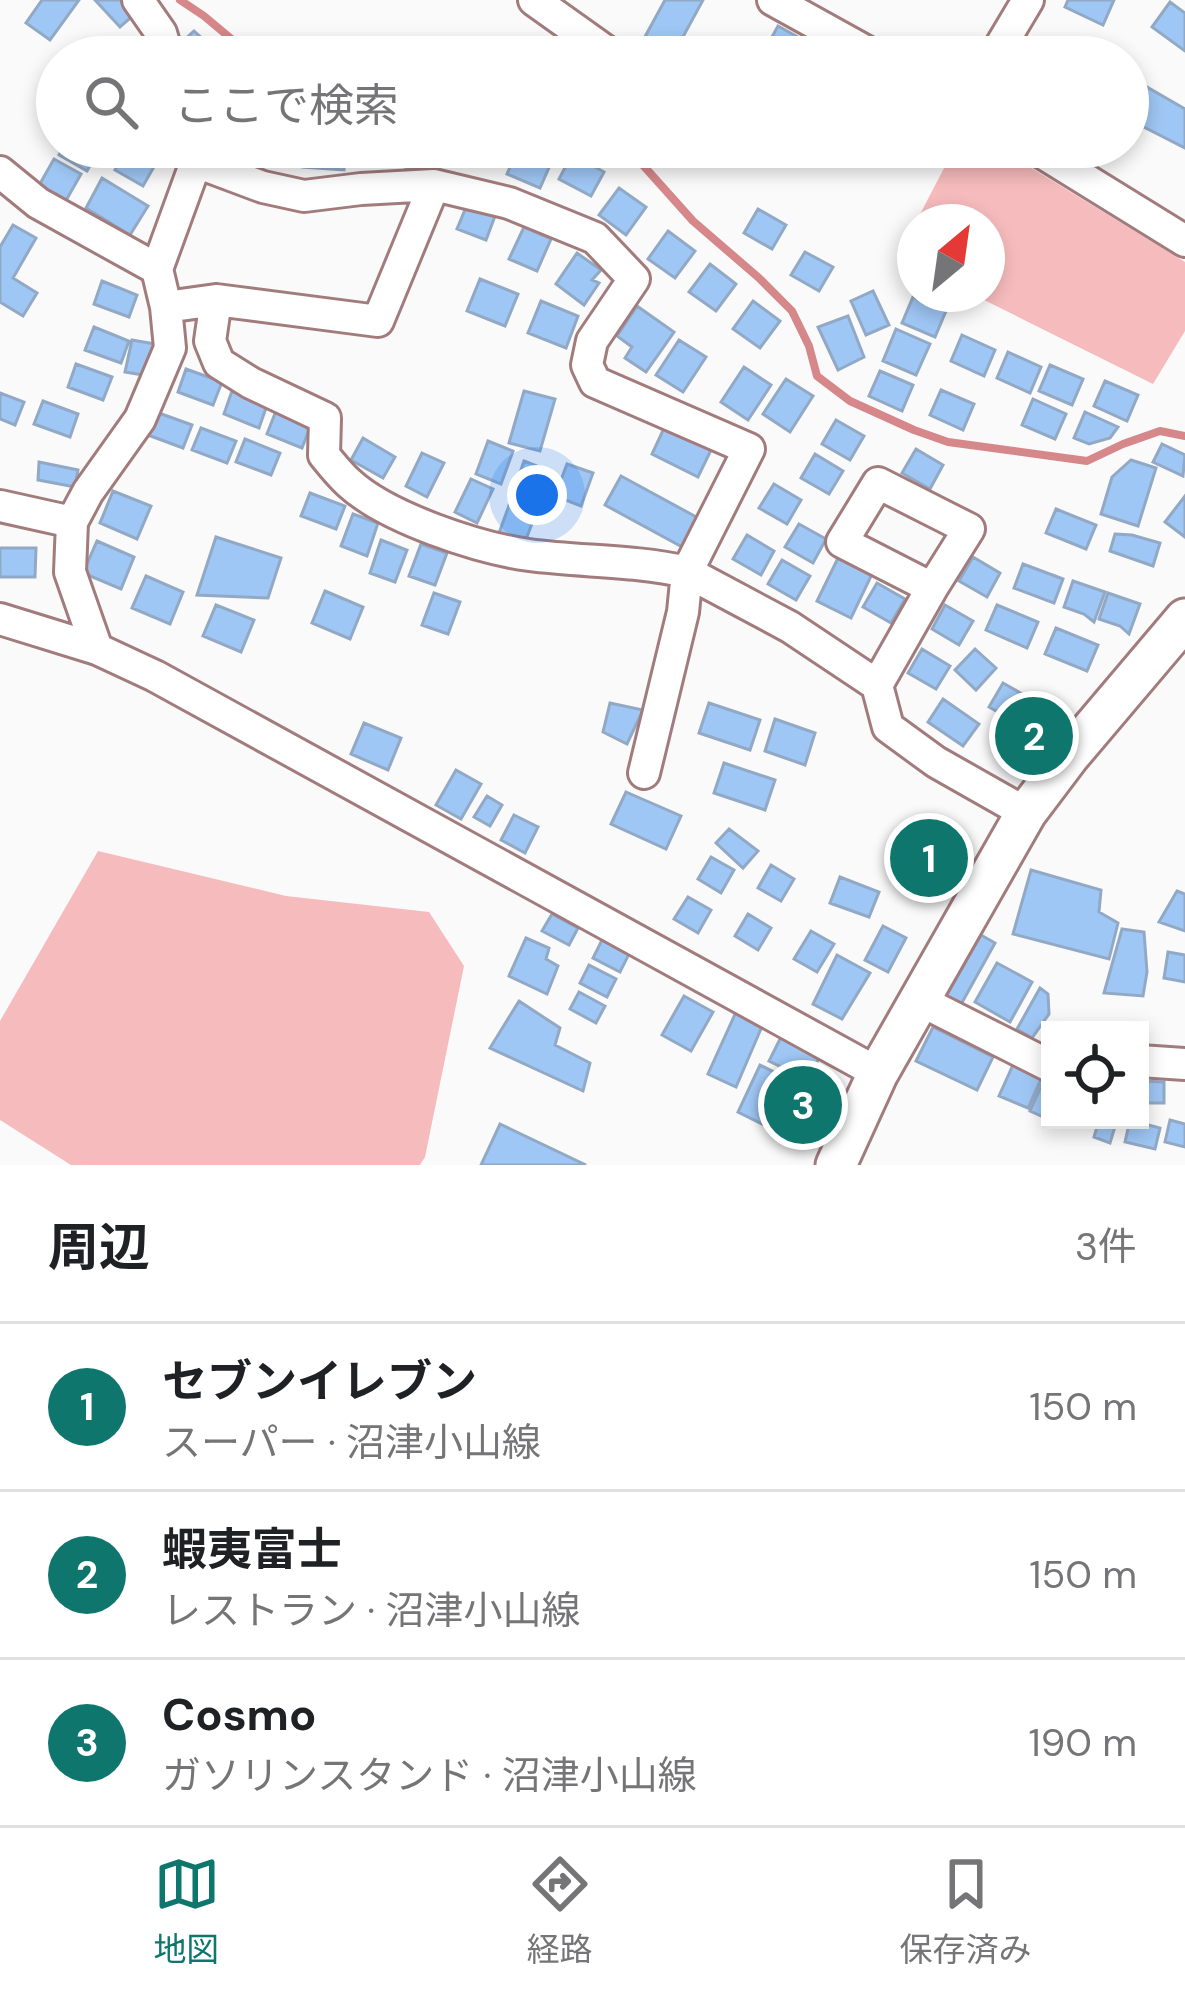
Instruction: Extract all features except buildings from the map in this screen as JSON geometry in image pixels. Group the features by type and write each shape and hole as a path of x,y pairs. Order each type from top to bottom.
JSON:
{"main road":[{"path":"836,1165 878,1073 1026,813 1185,619"}],"street":[{"path":"138,0 162,36"},
{"path":"534,0 584,36"},
{"path":"773,0 838,36"},
{"path":"1007,36 1028,0"},
{"path":"97,649 70,572 72,522 140,419 170,348 157,269 192,168"},
{"path":"223,168 263,187 304,196 434,184 509,203 595,238 634,279 592,341 587,365 595,382 749,449 687,572 683,612 644,773"},
{"path":"1068,168 1185,241"},
{"path":"0,172 38,203 157,269"},
{"path":"166,307 216,300 378,321 434,184"},
{"path":"216,300 210,341 219,362 251,383 325,418 324,455 350,484 377,503 458,539 529,555 630,562 687,572 790,627 878,685"},
{"path":"0,506 72,522"},
{"path":"932,588 878,685 888,727 936,762 1026,813"},
{"path":"0,619 97,649 154,676 878,1073"},
{"path":"919,1000 1041,1061"},
{"path":"1149,1061 1185,1064"}],"shaded area":[{"path":"944,168 1031,168 1185,262 1185,331 1153,384 1005,310 1005,204 925,204"},
{"path":"98,851 286,896 429,912 464,966 420,1165 71,1165 0,1120 0,1021"}],"waterway":[{"path":"180,0 228,36"},
{"path":"646,168 693,221 792,311 817,376 850,401 948,442 1087,461 1160,431 1185,436"}],"place":[{"name":"蝦夷富士","path":"1034,736"},
{"name":"セブンイレブン","path":"929,858"},
{"name":"Cosmo","path":"803,1105"}]}
